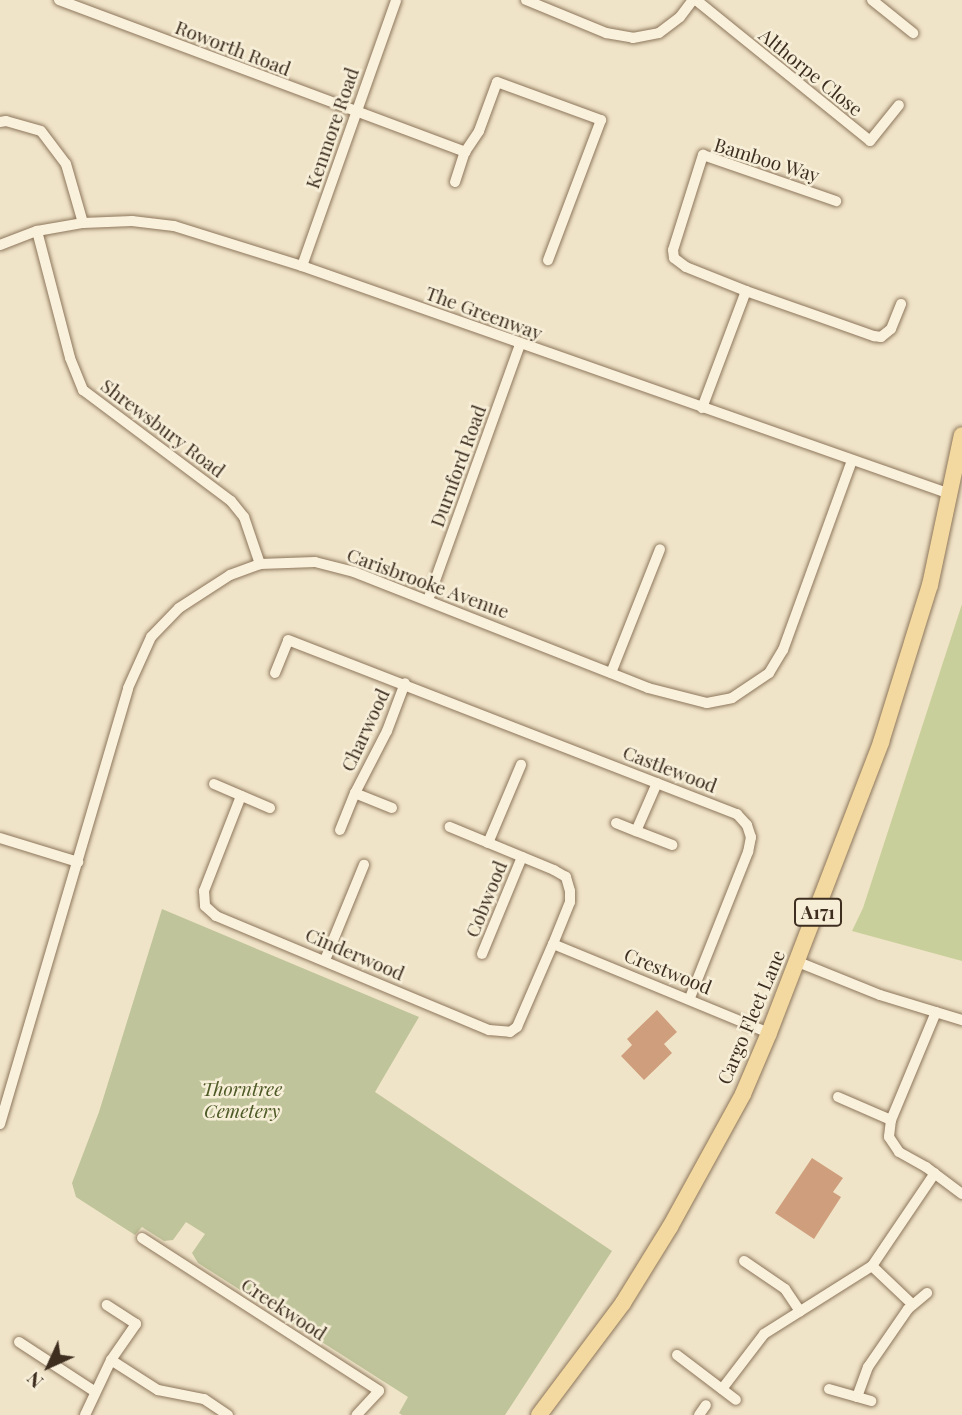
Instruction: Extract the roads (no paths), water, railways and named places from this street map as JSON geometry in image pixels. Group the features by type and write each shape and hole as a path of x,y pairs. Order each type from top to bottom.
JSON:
{"main road":[{"name":"Cargo Fleet Lane","path":"539,1415 622,1303 670,1227 743,1094 798,961 881,742 930,585 962,435"}],"street":[{"name":"Roworth Road","path":"59,0 465,152"},
{"name":"Kenmore Road","path":"302,266 396,0"},
{"path":"532,1 606,33 633,38 659,33 680,17 694,0"},
{"name":"Althorpe Close","path":"694,0 870,141 899,105"},
{"path":"872,0 913,33"},
{"path":"454,182 465,152 479,131 498,82 601,120 548,260"},
{"path":"0,122 6,121 41,131 66,164 83,223"},
{"name":"Bamboo Way","path":"836,201 703,155 673,250 674,258 686,267 746,291 874,337 881,337 891,329 901,304"},
{"name":"The Greenway","path":"0,245 37,231 83,223 132,221 174,226 302,266 950,494"},
{"name":"Shrewsbury Road","path":"37,231 70,358 83,390 230,501 248,524 260,564"},
{"path":"702,408 746,291"},
{"name":"Durnford Road","path":"428,600 520,344"},
{"name":"Carisbrooke Avenue","path":"0,1124 128,688 151,637 179,608 230,575 260,564 315,562 354,572 671,696 707,703 732,698 769,673 783,650 852,460"},
{"path":"611,673 660,549"},
{"name":"Castlewood","path":"275,673 288,640 405,683 737,814 747,825 751,837 748,852 690,998"},
{"name":"Charwood","path":"392,808 355,793 387,731 405,683"},
{"path":"488,843 521,765"},
{"path":"636,831 657,783"},
{"path":"214,784 270,808"},
{"path":"340,830 355,793"},
{"name":"Cinderwood","path":"241,796 204,891 205,906 216,916 499,1033 517,1027 570,902 566,877 522,857"},
{"path":"615,823 672,845"},
{"path":"450,827 522,857"},
{"path":"0,838 78,862"},
{"name":"Cobwood","path":"482,954 522,857"},
{"path":"325,960 364,865"},
{"name":"Crestwood","path":"553,944 690,998 769,1033"},
{"path":"798,961 880,995 962,1020"},
{"path":"936,1012 891,1120 890,1137 893,1145 962,1194"},
{"path":"838,1097 891,1120"},
{"path":"722,1389 758,1340 872,1266 935,1174"},
{"name":"Creekwood","path":"142,1238 379,1391 357,1415"},
{"path":"744,1261 785,1289 800,1311"},
{"path":"872,1266 912,1304"},
{"path":"858,1397 868,1367 912,1304 927,1293"},
{"path":"85,1415 94,1391 111,1360 136,1324 107,1305"},
{"path":"19,1342 94,1391"},
{"path":"677,1355 736,1399"},
{"path":"111,1360 158,1390 204,1399 228,1415"},
{"path":"829,1389 871,1401"},
{"path":"699,1415 706,1405"}],"park label":[{"name":"Thorntree Cemetery","path":"242,1100"}]}
